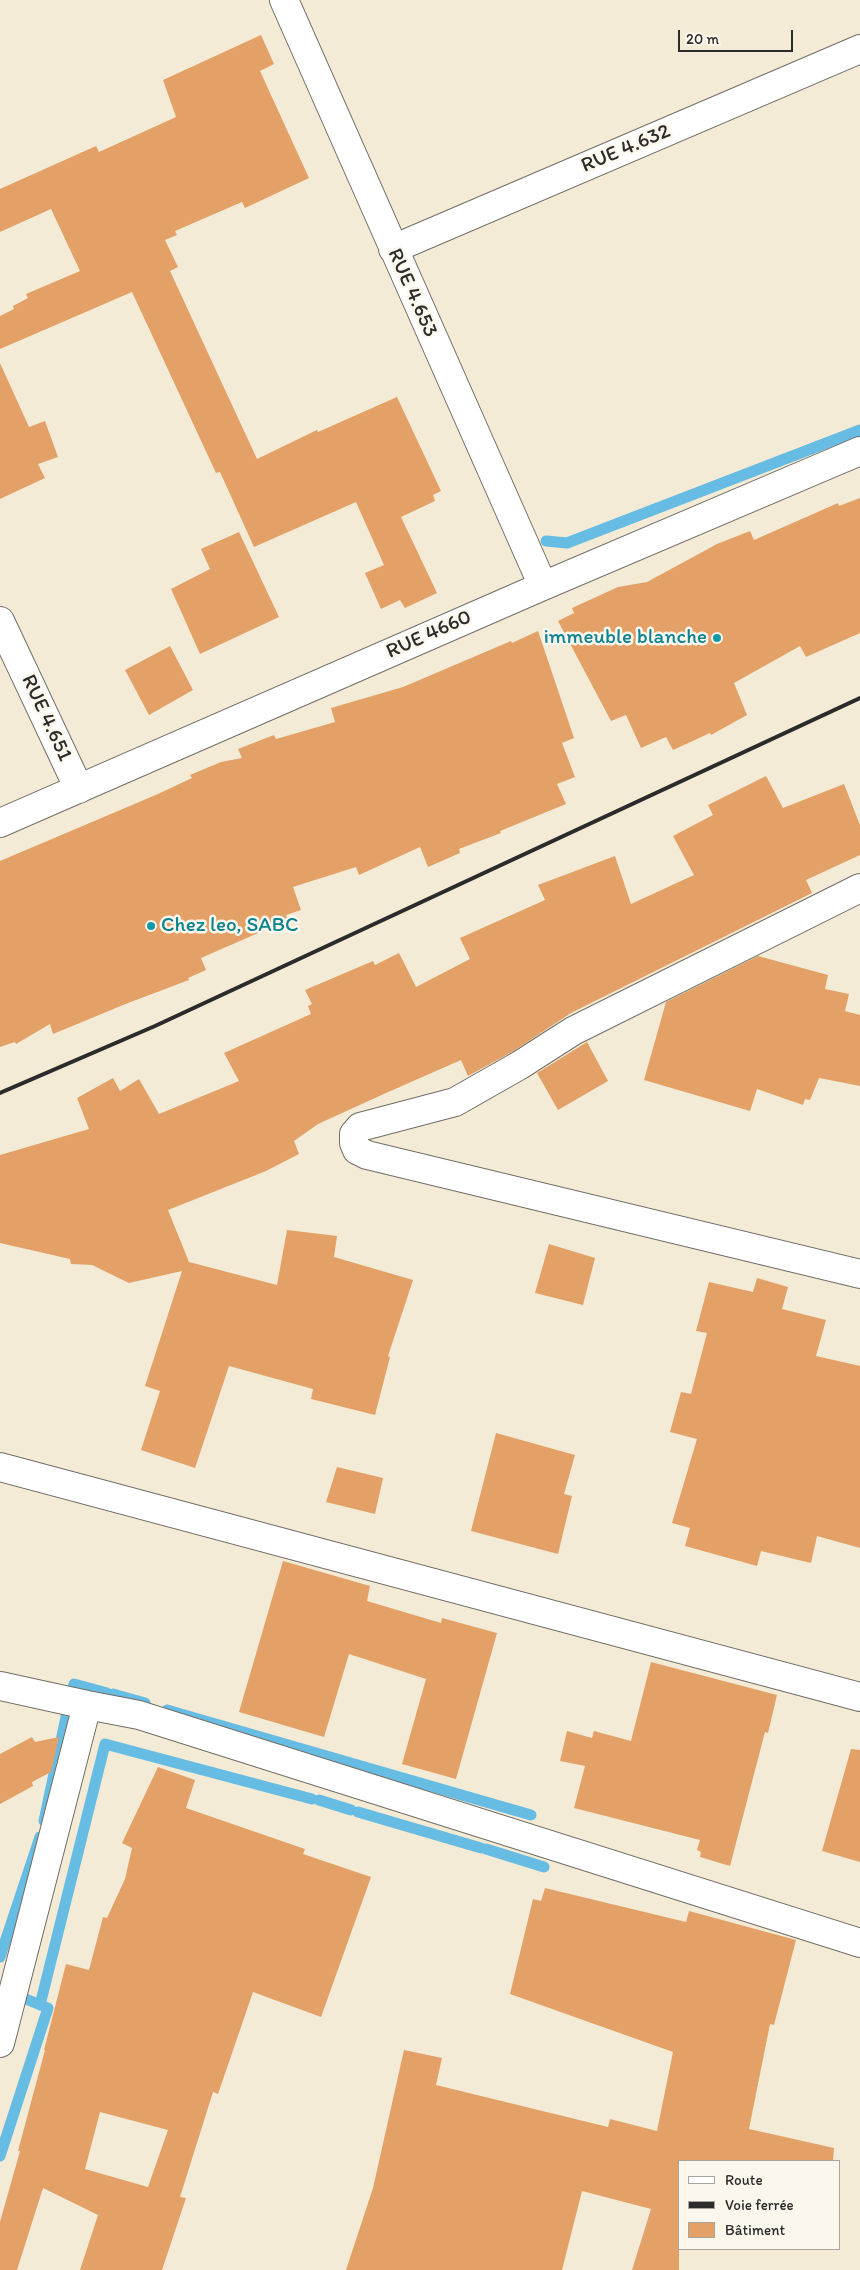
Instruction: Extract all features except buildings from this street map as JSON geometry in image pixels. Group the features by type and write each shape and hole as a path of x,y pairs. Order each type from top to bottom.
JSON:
{"street":[{"name":"RUE 4.653","path":"284,0 543,586"},
{"name":"RUE 4.632","path":"393,249 860,49"},
{"name":"RUE 4660","path":"0,823 543,586 860,451"},
{"name":"RUE 4.651","path":"0,621 79,788"},
{"path":"860,888 573,1031 520,1065 455,1102 360,1127 354,1134 354,1143 358,1150 367,1156 860,1274"},
{"path":"0,1467 860,1697"},
{"path":"0,1686 139,1715 860,1942"},
{"path":"0,2043 87,1705"}],"waterway":[{"path":"546,541 567,543 860,430"},
{"path":"71,1697 74,1684 107,1693"},
{"path":"113,1694 145,1703"},
{"path":"44,1821 69,1703"},
{"path":"167,1710 531,1815"},
{"path":"40,2005 105,1744 312,1799"},
{"path":"319,1800 351,1810"},
{"path":"358,1812 481,1848"},
{"path":"0,1957 40,1837"},
{"path":"486,1849 544,1867"},
{"path":"0,2156 48,2008 11,1993"}],"railway":[{"path":"0,1093 155,1026 860,698"}],"place":[{"name":"immeuble blanche","path":"717,638"},
{"name":"Chez leo, SABC","path":"151,926"}]}
